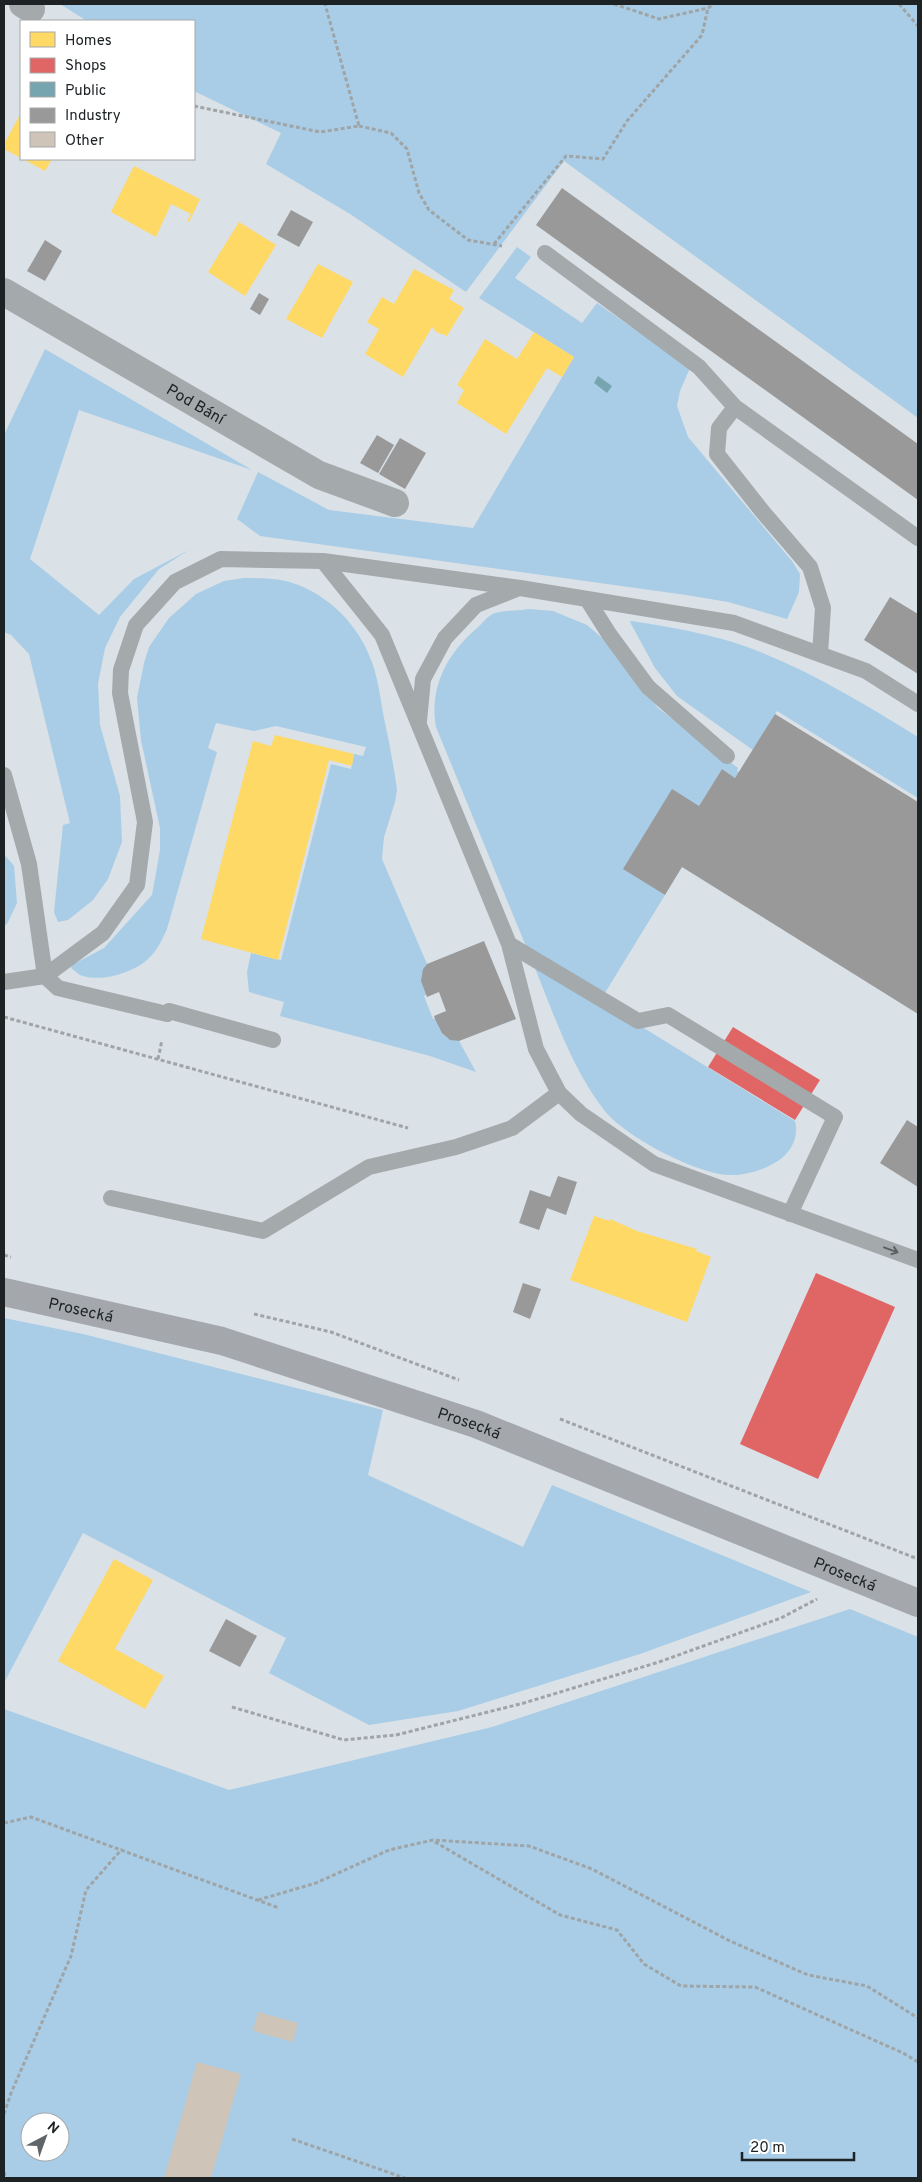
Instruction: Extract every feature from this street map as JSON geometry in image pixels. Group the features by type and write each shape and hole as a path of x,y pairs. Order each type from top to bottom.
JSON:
{"main road":[{"name":"Prosecká","path":"4,1292 222,1342 476,1424 918,1603"}],"street":[{"name":"Pod Bání","path":"4,292 319,475 395,503"}],"lane":[{"path":"545,253 699,367 735,407 918,538"},
{"path":"735,407 719,428 717,454 810,567 823,608 820,654"},
{"path":"4,982 45,976 103,933 137,885 145,822 120,693 121,670 136,625 174,582 220,559 322,561 520,588 734,623 866,671 918,704"},
{"path":"322,561 382,635 509,944 536,1049 559,1093 581,1114 654,1164 918,1260"},
{"path":"418,723 423,679 445,638 476,605 520,588"},
{"path":"588,599 609,634 648,687 728,756"},
{"path":"4,775 29,864 45,976 58,988 167,1014 169,1011 273,1040"},
{"path":"509,944 638,1021 668,1015 835,1117 790,1214"},
{"path":"111,1198 263,1231 369,1168 456,1147 512,1128 559,1093"}],"path":[{"path":"325,4 359,126"},
{"path":"614,4 659,19 708,8 714,4"},
{"path":"899,4 918,26"},
{"path":"494,244 566,156 603,159 627,121 702,35 708,8"},
{"path":"195,106 320,132 359,126 391,133 407,149 419,194 428,210 468,240 502,246"},
{"path":"4,1017 408,1128"},
{"path":"232,1707 344,1740 396,1735 524,1703 659,1662 780,1618 858,1578"},
{"path":"4,1823 31,1817 279,1908"},
{"path":"258,1900 316,1883 389,1850 432,1840 529,1846 592,1869 730,1940 808,1975 867,1986 918,2018"},
{"path":"432,1840 560,1915 617,1930 644,1964 682,1986 755,1987 903,2053 918,2062"},
{"path":"4,2114 11,2093 71,1956 86,1890 122,1849"},
{"path":"292,2139 405,2178"},
{"path":"4,2172 6,2178"}],"shaded area":[{"path":"60,4 918,4 918,418 564,161 466,292 350,214 266,164 281,133 195,91 195,20 85,20"},
{"path":"517,247 531,257 515,278 582,323 597,303 690,368 680,391 677,406 688,437 792,561 800,574 799,592 787,619 728,602 686,595 260,536 237,519 258,472 329,510 473,528 574,357 479,298"},
{"path":"45,349 252,470 79,410 30,559 99,615 134,579 189,550 159,569 120,617 105,648 98,684 100,725 120,796 122,842 108,879 93,900 68,920 58,922 54,912 63,825 70,823 29,654 11,635 4,632 4,435"},
{"path":"244,578 286,581 312,591 336,608 363,642 375,670 397,790 384,837 382,859 427,964 423,969 427,994 424,996 433,1019 436,1018 446,1037 459,1041 476,1072 430,1056 280,1016 284,1002 249,992 247,972 251,953 281,960 331,764 351,769 354,754 363,756 366,747 276,726 254,731 216,723 208,748 217,752 167,929 159,945 142,964 116,975 97,978 88,977 80,975 71,968 72,965 104,948 152,895 160,850 160,828 141,740 137,698 149,647 169,618 196,594 224,581"},
{"path":"529,609 553,611 587,625 609,644 658,708 738,768 737,771 739,772 735,778 722,769 699,806 624,869 665,895 600,1001 795,1121 796,1134 794,1142 787,1153 782,1158 760,1170 736,1175 715,1173 680,1161 627,1131 604,1110 592,1093 563,1038 436,727 435,698 438,685 449,660 457,649 492,614"},
{"path":"631,621 676,628 750,648 815,677 918,737 918,798 777,711 753,750 677,696 655,668"},
{"path":"4,854 14,866 17,903 7,924 4,926"},
{"path":"4,1318 83,1334 383,1410 368,1475 523,1547 552,1485 811,1592 640,1654 458,1711 369,1725 269,1673 286,1638 83,1533 4,1683"},
{"path":"850,1609 918,1637 918,2178 4,2178 4,1709 229,1790 492,1727"}],"building: Homes":[{"path":"20,115 20,157 4,149 4,144"},
{"path":"25,160 51,160 45,171"},
{"path":"134,166 200,199 189,222 187,221 191,214 171,204 156,237 111,212"},
{"path":"239,222 276,245 245,296 208,272"},
{"path":"318,264 353,282 322,338 286,319"},
{"path":"414,269 454,290 449,299 464,308 447,336 436,332 432,327 403,377 365,354 379,329 367,322 382,297 394,304"},
{"path":"534,332 574,357 562,377 547,368 506,434 457,403 464,390 457,385 485,339 517,359"},
{"path":"275,735 354,754 352,766 329,760 278,960 201,939 253,741 271,746"},
{"path":"594,1216 610,1221 610,1219 637,1231 697,1249 696,1251 711,1257 687,1322 570,1280"},
{"path":"114,1559 153,1580 115,1649 164,1676 145,1709 58,1661"}],"building: Shops":[{"path":"733,1027 820,1080 795,1120 708,1067"},
{"path":"816,1273 895,1307 818,1479 740,1444"}],"building: Public":[{"path":"598,376 612,386 607,393 594,383"}],"building: Industry":[{"path":"562,188 918,444 918,500 536,225"},
{"path":"291,210 313,222 299,247 277,235"},
{"path":"45,240 62,251 45,281 27,271"},
{"path":"259,293 269,299 260,315 250,309"},
{"path":"377,435 394,445 378,473 360,463"},
{"path":"400,438 426,453 405,489 379,474"},
{"path":"890,597 918,614 918,674 864,640"},
{"path":"775,714 918,802 918,1014 682,867 665,895 623,869 672,789 699,806 722,769 735,778"},
{"path":"484,941 516,1019 459,1041 450,1040 442,1033 434,1016 446,1011 439,992 427,997 421,981 423,969 427,964"},
{"path":"907,1120 918,1127 918,1187 880,1163"},
{"path":"558,1176 577,1182 566,1215 547,1208 539,1230 519,1223 530,1190 550,1197"},
{"path":"523,1283 541,1289 530,1319 513,1312"},
{"path":"226,1619 257,1636 240,1667 209,1651"}],"building: Other":[{"path":"258,2012 298,2023 293,2042 253,2031"},
{"path":"197,2062 241,2074 211,2178 164,2178"}]}
